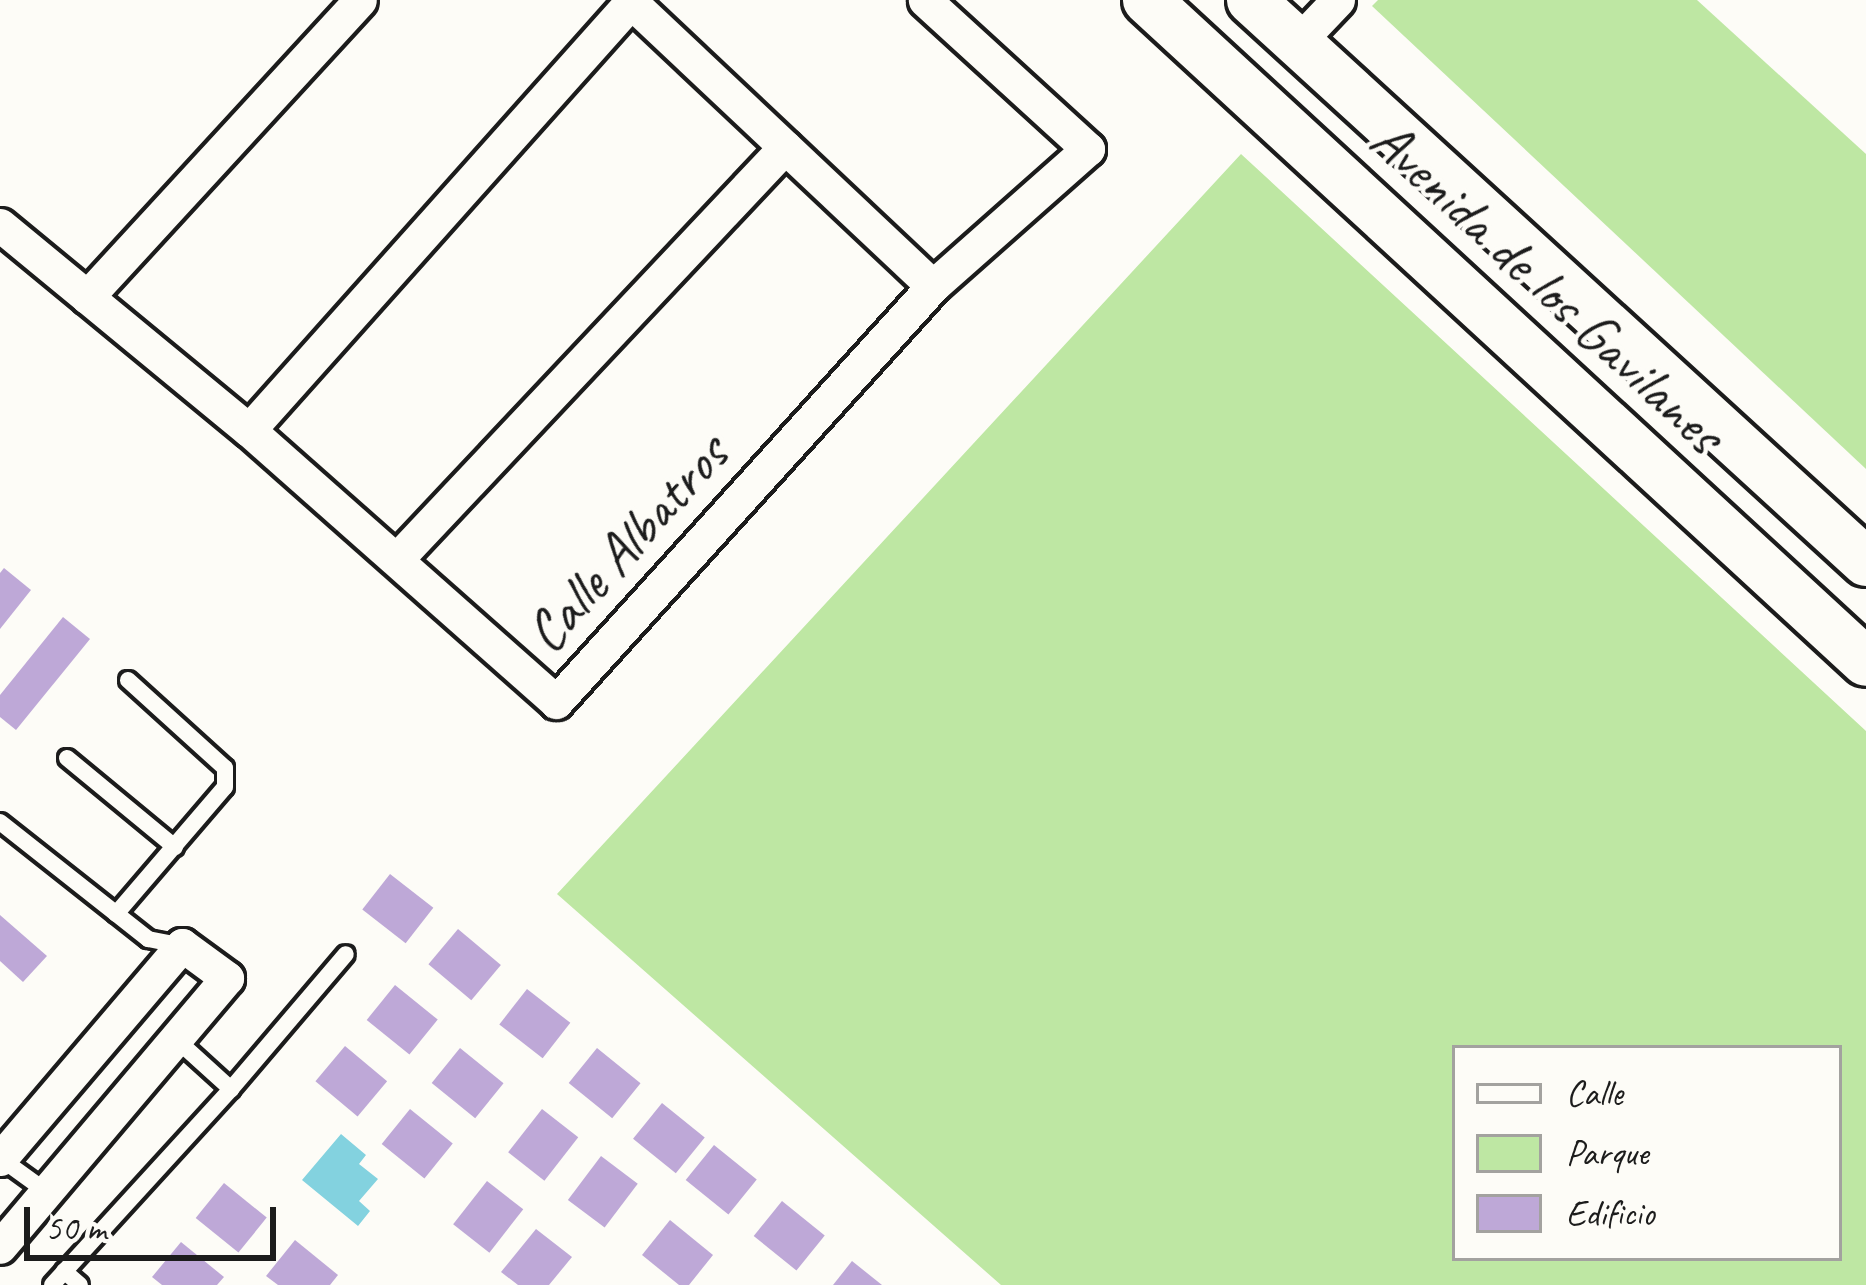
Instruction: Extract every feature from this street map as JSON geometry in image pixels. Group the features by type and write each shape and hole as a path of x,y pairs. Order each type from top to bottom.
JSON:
{"main road":[{"name":"Avenida de los Gavilanes","path":"1147,0 1866,662"},
{"name":"Avenida de los Gavilanes","path":"1252,0 1866,562"}],"street":[{"path":"87,297 359,0"},
{"name":"Calle Albatros","path":"0,225 249,430 556,702 933,286 1088,149 925,0"},
{"path":"1298,42 1338,0"},
{"path":"249,430 630,1 933,286"},
{"path":"397,559 784,147"},
{"path":"0,1159 182,945 227,978 0,1247"}],"lane":[{"path":"116,914 225,787 224,768 128,680"},
{"path":"67,758 175,847"},
{"path":"0,822 148,939 182,945"},
{"path":"80,1285 58,1278 346,954"},
{"path":"178,1041 230,1089"},
{"path":"0,1159 46,1192"}],"green space":[{"path":"1378,0 1697,0 1866,154 1866,469 1372,6"},
{"path":"1241,154 1866,731 1866,1285 1001,1285 557,894"}],"water":[{"path":"341,1134 366,1155 359,1164 378,1179 359,1201 370,1211 358,1226 302,1180"}],"building":[{"path":"4,568 31,590 0,629 0,573"},
{"path":"63,617 90,639 16,730 0,717 0,695"},
{"path":"390,874 433,908 406,943 362,909"},
{"path":"0,915 47,956 23,982 0,961"},
{"path":"458,929 501,965 471,1000 428,964"},
{"path":"395,985 438,1020 409,1055 367,1020"},
{"path":"527,989 570,1023 543,1058 499,1024"},
{"path":"345,1046 387,1081 358,1117 315,1081"},
{"path":"460,1048 504,1083 475,1118 432,1083"},
{"path":"597,1048 641,1083 612,1118 569,1083"},
{"path":"662,1103 705,1138 676,1173 633,1139"},
{"path":"410,1109 453,1144 424,1179 382,1144"},
{"path":"542,1109 578,1137 544,1181 508,1152"},
{"path":"714,1145 757,1180 728,1215 686,1180"},
{"path":"601,1156 638,1184 605,1228 568,1200"},
{"path":"487,1181 523,1209 489,1253 453,1224"},
{"path":"224,1183 267,1218 238,1253 196,1218"},
{"path":"782,1201 825,1236 796,1271 754,1236"},
{"path":"670,1220 713,1255 689,1285 679,1285 642,1255"},
{"path":"536,1229 572,1257 549,1285 518,1285 501,1272"},
{"path":"295,1240 338,1275 330,1285 278,1285 266,1276"},
{"path":"181,1242 224,1277 217,1285 162,1285 152,1277"},
{"path":"852,1261 882,1285 833,1285"}]}
